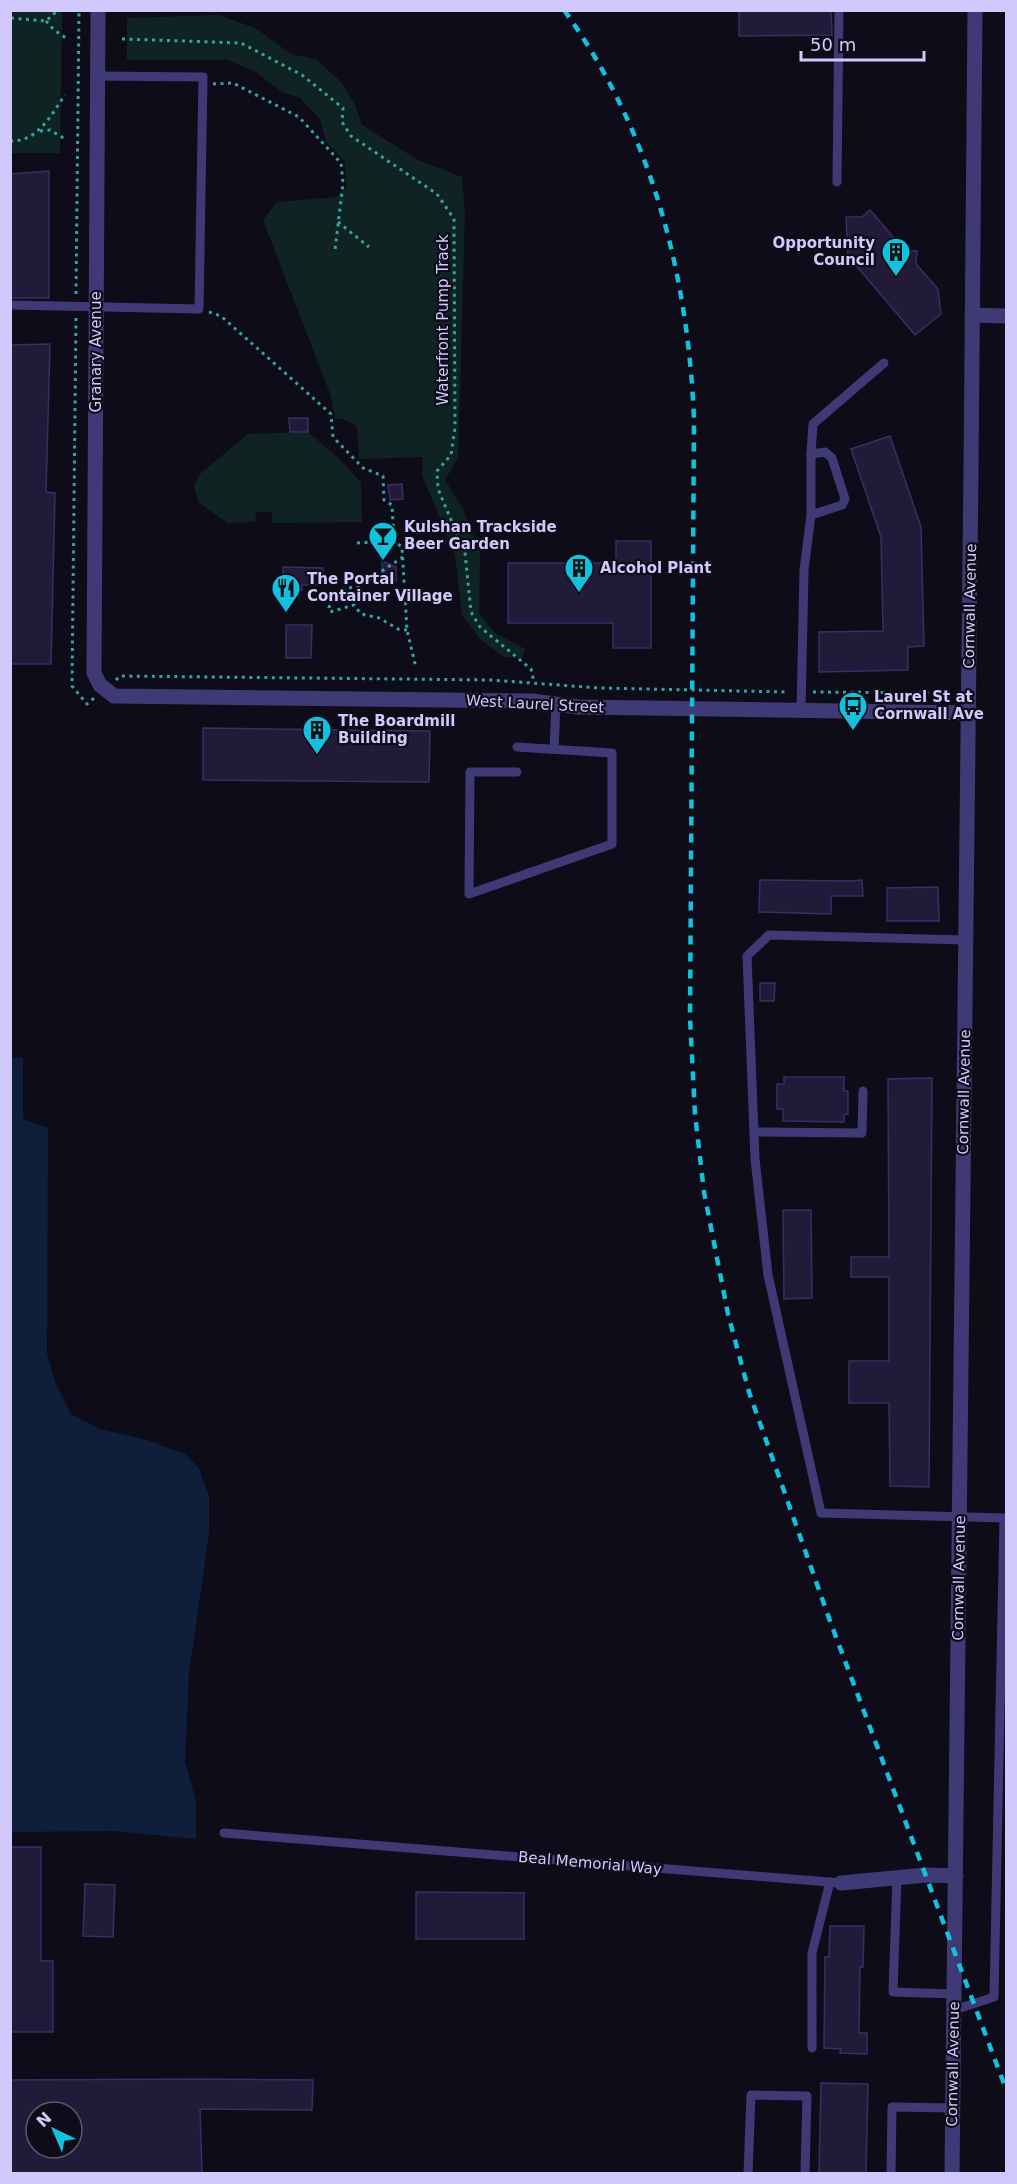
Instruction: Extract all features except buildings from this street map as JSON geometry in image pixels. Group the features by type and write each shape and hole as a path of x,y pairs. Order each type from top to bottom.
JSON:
{"street":[{"name":"Granary Avenue","path":"98,10 94,673 104,690"},
{"name":"Cornwall Avenue","path":"952,2174 975,10"},
{"path":"972,315 1006,316"},
{"name":"West Laurel Street","path":"104,690 114,696 532,701 578,707 968,713"},
{"name":"Beal Memorial Way","path":"836,1882 926,1875 956,1876"}],"lane":[{"path":"837,182 839,10"},
{"path":"10,305 199,309 202,77 98,76"},
{"path":"801,711 804,570 811,515 813,424 884,363"},
{"path":"811,454 825,452 832,458 845,499 842,506 811,515"},
{"path":"554,749 556,704"},
{"path":"517,747 612,753 612,844 469,894 470,772 517,772"},
{"path":"954,2010 994,1997 1002,1797 1004,1518 821,1513 768,1275 755,1159 747,956 769,935 966,940"},
{"path":"754,1132 862,1133 863,1091"},
{"name":"Beal Memorial Way","path":"224,1833 836,1882"},
{"path":"897,1877 893,1992 954,1994"},
{"path":"812,2048 812,1953 836,1882"},
{"path":"996,1918 1006,1917"},
{"path":"748,2174 751,2095 807,2096 805,2174"},
{"path":"891,2174 892,2107 953,2108"}],"path":[{"path":"46,21 58,10"},
{"path":"79,10 72,686 87,704"},
{"path":"10,18 46,21 66,38"},
{"name":"Waterfront Pump Track","path":"122,39 241,43 302,75 343,108 342,122 351,136 437,194 454,219 455,428 451,455 437,471 438,489 465,553 471,612 480,627 531,669 534,682"},
{"path":"202,84 232,83 298,117 341,163 343,183 335,250"},
{"path":"40,131 66,95"},
{"path":"10,141 19,141 40,131 50,130 65,139"},
{"path":"337,221 369,247"},
{"path":"199,309 221,316 331,414 333,437 363,468 383,476 384,500 392,505 394,541"},
{"path":"357,543 394,541 402,547 406,630 416,668"},
{"path":"403,557 357,587 345,588 329,607 330,612 354,605 361,614 379,618 398,629 406,630"},
{"path":"120,676 534,682 599,688 969,694"}],"green space":[{"path":"11,10 62,11 60,153 11,153"},
{"path":"219,15 255,28 291,54 316,59 341,82 355,104 362,125 418,160 462,177 465,212 458,458 445,480 463,509 480,552 479,613 495,633 525,649 522,658 504,657 480,639 462,615 455,555 422,475 423,457 359,459 357,426 343,419 335,419 331,396 263,220 277,202 336,197 346,187 345,162 326,142 320,119 300,98 282,92 257,73 228,60 127,60 127,18"},
{"path":"308,432 361,482 362,522 272,523 272,512 256,512 255,522 228,523 199,503 194,487 200,474 248,434"}],"water":[{"path":"11,1058 23,1058 23,1119 48,1128 47,1353 55,1382 71,1414 100,1429 147,1440 185,1454 199,1468 209,1497 209,1534 189,1673 185,1762 196,1801 196,1839 113,1831 11,1832"}],"railway":[{"path":"564,10 594,56 620,104 642,154 673,257 690,364 694,419 690,1018 695,1114 704,1192 728,1314 749,1392 830,1621 1006,2089"}],"place":[{"name":"Opportunity Council","path":"896,278"},
{"name":"Kulshan Trackside Beer Garden","path":"383,562"},
{"name":"Alcohol Plant","path":"579,594"},
{"name":"The Portal Container Village","path":"286,614"},
{"name":"Laurel St at Cornwall Ave","path":"853,732"},
{"name":"The Boardmill Building","path":"317,756"}]}
